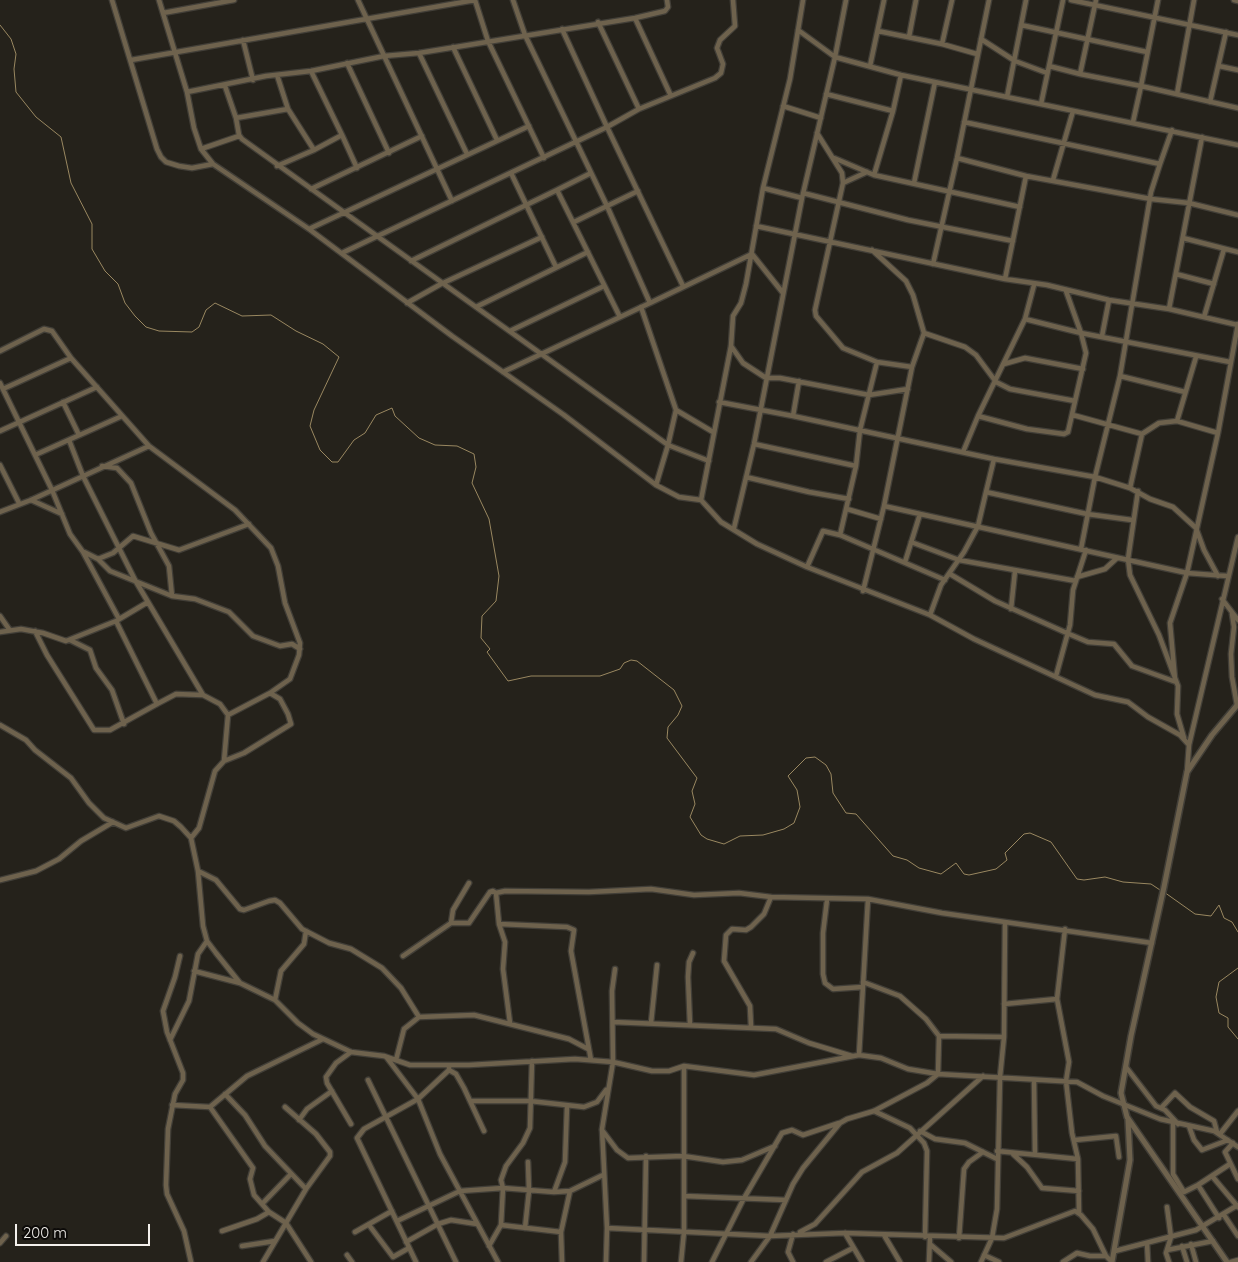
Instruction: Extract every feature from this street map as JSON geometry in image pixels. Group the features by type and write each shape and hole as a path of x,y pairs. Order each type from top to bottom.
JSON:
{"street":[{"path":"112,0 161,157 166,162 192,168 213,164"},
{"path":"159,0 187,92 194,128 201,149 213,164 309,229 656,485 679,497 701,500 716,518 757,544 807,567 864,591 930,615 974,639 1095,695 1128,702 1184,739 1190,745"},
{"path":"163,14 234,0"},
{"path":"358,0 452,201"},
{"path":"131,60 475,0 488,41 544,158"},
{"path":"513,0 525,35 607,206 650,303"},
{"path":"187,92 278,75 311,71 384,56 419,53 598,22 635,18 665,11 668,7 667,0"},
{"path":"342,253 577,142 639,109 715,78 722,73 723,64 717,48 720,40 735,26 733,0"},
{"path":"701,500 731,346 733,316 741,303 752,254 762,188 774,134 783,106 803,0"},
{"path":"734,528 754,444 803,196 835,58 846,0"},
{"path":"870,66 884,0"},
{"path":"909,36 916,0"},
{"path":"942,44 952,0"},
{"path":"933,264 950,192 989,0"},
{"path":"1007,97 1026,0"},
{"path":"1041,104 1062,0"},
{"path":"1071,0 1096,2 1238,35"},
{"path":"1133,122 1158,0"},
{"path":"1177,94 1194,0"},
{"path":"1080,74 1096,2"},
{"path":"635,18 671,96"},
{"path":"598,22 639,109"},
{"path":"1021,25 1055,34 1147,52"},
{"path":"562,29 684,286"},
{"path":"798,30 835,58 901,75 1238,145"},
{"path":"878,31 909,36 977,54"},
{"path":"1210,102 1226,32"},
{"path":"981,39 1015,61 1047,73"},
{"path":"243,40 253,80"},
{"path":"453,47 497,140"},
{"path":"419,53 467,154"},
{"path":"347,63 389,153"},
{"path":"1049,66 1238,108"},
{"path":"1219,66 1238,70"},
{"path":"311,71 357,168"},
{"path":"278,75 288,109 314,150"},
{"path":"874,175 893,111 901,75"},
{"path":"914,183 935,82"},
{"path":"224,86 236,118 239,136 277,166 668,445 709,461"},
{"path":"826,94 893,111"},
{"path":"783,106 820,118"},
{"path":"236,118 288,109"},
{"path":"1053,180 1073,111"},
{"path":"964,122 1064,145 1160,164"},
{"path":"309,229 528,126"},
{"path":"1056,676 1068,634 1071,599 1083,549 1094,477 1120,376 1130,321 1130,303 1151,199 1150,192 1172,130"},
{"path":"817,133 842,173 842,183 814,310 816,316 843,348 877,362 912,367"},
{"path":"277,166 342,135"},
{"path":"201,149 239,136"},
{"path":"311,189 422,136"},
{"path":"1169,309 1202,137"},
{"path":"832,157 874,175 1020,207"},
{"path":"957,158 1026,176 1151,199 1189,203 1238,215"},
{"path":"842,183 867,172"},
{"path":"511,173 556,267"},
{"path":"411,261 591,173"},
{"path":"1005,279 1026,176"},
{"path":"762,188 839,202 1013,241"},
{"path":"557,190 620,317"},
{"path":"574,222 638,191"},
{"path":"756,226 1034,285 1109,300 1169,309 1238,324 1218,433 1187,573 1170,623 1176,680"},
{"path":"407,303 442,284 542,237"},
{"path":"1183,238 1238,252"},
{"path":"1204,317 1224,249"},
{"path":"864,591 884,506 912,367 924,333 913,295 906,281 872,250"},
{"path":"476,307 588,252"},
{"path":"503,372 752,254"},
{"path":"752,254 783,294"},
{"path":"1176,274 1214,284"},
{"path":"963,452 978,416 1025,319 1034,285"},
{"path":"510,331 604,286"},
{"path":"978,416 1027,429 1066,434 1073,415 1086,351 1066,291"},
{"path":"1102,336 1109,300"},
{"path":"641,307 676,410 656,485"},
{"path":"1025,319 1081,333 1196,357 1230,362"},
{"path":"0,351 47,329 52,331 71,358 149,446 226,502 271,548 278,566 285,603 300,643 300,650 290,679 270,693 228,715"},
{"path":"924,333 970,350 996,382 1017,391 1075,401"},
{"path":"731,346 743,363 766,378 799,381 869,395 908,389"},
{"path":"1178,421 1196,357"},
{"path":"3,389 71,358"},
{"path":"1003,364 1024,358 1083,368"},
{"path":"840,535 856,466 860,430 877,362"},
{"path":"1120,376 1186,392"},
{"path":"793,416 799,381"},
{"path":"0,383 52,490 70,534 83,552 158,704"},
{"path":"0,431 97,386"},
{"path":"63,402 79,435"},
{"path":"719,402 994,459 1094,477 1130,488 1177,510 1196,528 1204,550 1218,576"},
{"path":"676,410 713,432"},
{"path":"1073,415 1142,434"},
{"path":"35,455 122,416"},
{"path":"1130,488 1142,434 1159,423 1178,421 1218,433"},
{"path":"69,440 82,476 135,580 203,695"},
{"path":"754,444 856,466"},
{"path":"0,512 31,500 149,446"},
{"path":"930,615 945,580 959,560 978,526 994,459"},
{"path":"0,465 1,471 19,504"},
{"path":"102,466 117,468 127,477 157,545 169,566 172,596"},
{"path":"746,477 808,492 849,499"},
{"path":"1138,491 1132,520 1128,558 1133,582 1159,635 1176,680 1179,690 1178,714 1184,739"},
{"path":"986,492 1087,514 1132,520"},
{"path":"31,500 62,514"},
{"path":"884,506 1117,558 1128,558 1187,573 1227,576"},
{"path":"847,509 881,519"},
{"path":"905,562 920,514"},
{"path":"98,559 113,553 135,535 157,545 175,550 186,549 249,524"},
{"path":"807,567 823,531 840,535 945,580"},
{"path":"1065,929 1057,999 1069,1062 1066,1081 1078,1159 1079,1213 1093,1229 1106,1256 1112,1262 1130,1160 1127,1117 1122,1102 1126,1066 1164,888 1187,772 1190,745 1227,576 1237,547 1238,537"},
{"path":"911,542 959,560 1015,571 1076,579 1104,569 1117,558"},
{"path":"83,552 98,559 110,571 135,580 157,592 195,599 229,612 253,636 280,646 294,645 300,650"},
{"path":"113,553 122,555"},
{"path":"1011,609 1015,571"},
{"path":"950,574 1011,609 1068,634 1088,642 1114,644 1132,666 1176,680"},
{"path":"1222,599 1238,620"},
{"path":"0,632 9,629 35,631 66,641 118,620 148,602"},
{"path":"1187,772 1212,735 1238,704 1232,677 1231,654 1234,627 1232,614"},
{"path":"0,616 9,629"},
{"path":"35,631 89,726 94,730 101,731 124,724 176,694 203,695 220,704 228,715 224,761"},
{"path":"70,640 90,650 96,668 112,690 124,724"},
{"path":"191,838 199,828 216,771 224,761 244,753 291,724 280,699 270,693"},
{"path":"0,725 26,740 35,750 71,778 89,803 104,818 126,828 152,817 166,817 174,821 191,838 198,871 201,909 207,941 240,983"},
{"path":"0,880 36,871 59,859 81,841 112,822"},
{"path":"198,871 216,880 240,909 244,910 269,900 275,900 280,903 293,920 306,932 329,943 351,950 382,968 401,988 419,1017"},
{"path":"451,923 453,910 469,883"},
{"path":"403,956 451,923 469,923 490,892 494,891 496,893 505,891 589,892 651,889 694,894 730,893 826,900 868,899 1005,922 1065,929 1152,943"},
{"path":"496,893 499,924 505,942 503,969 510,1023"},
{"path":"751,1026 750,1006 724,961 726,934 732,929 746,930 751,927 764,914 771,897"},
{"path":"859,1055 868,899"},
{"path":"826,900 823,933 823,974 826,983 833,989 863,984 900,996 910,1003 939,1036 938,1074"},
{"path":"981,1262 992,1238 997,1209 1000,1077 1004,1037 1005,922"},
{"path":"499,924 567,927 574,930 570,951 591,1060"},
{"path":"274,1000 281,971 304,944 306,932"},
{"path":"170,1040 189,1000 198,954 207,941"},
{"path":"690,1025 688,978 689,962 693,953"},
{"path":"180,956 176,977 163,1011 170,1040 183,1072 183,1080 175,1094 172,1105 167,1142 167,1194 180,1220 191,1262"},
{"path":"652,1023 656,965"},
{"path":"605,1261 607,1228 602,1129 613,1062 612,991 615,969"},
{"path":"194,971 240,983 274,1000 298,1023 323,1040 351,1052 384,1056 410,1065 449,1067 532,1061 591,1060 613,1062 652,1071 669,1070 684,1066 754,1075 859,1055 881,1058 908,1069 938,1074 1083,1083 1103,1096 1173,1123 1218,1133 1238,1147"},
{"path":"1004,1004 1057,999"},
{"path":"396,1060 404,1028 419,1017 474,1016 510,1023 522,1028 569,1039 588,1049"},
{"path":"613,1022 776,1028 809,1043 852,1056"},
{"path":"939,1036 1004,1037"},
{"path":"172,1105 210,1107 247,1076 323,1040"},
{"path":"351,1052 336,1062 327,1073 327,1083 351,1124"},
{"path":"384,1056 394,1065 418,1099 440,1154 498,1262"},
{"path":"489,1246 501,1225 503,1188 501,1180 506,1166 523,1143 530,1128 532,1117 530,1101 532,1061"},
{"path":"681,1262 684,1232 684,1066"},
{"path":"1126,1066 1156,1106 1161,1108 1179,1124"},
{"path":"416,1262 357,1138 364,1128 418,1099 449,1067"},
{"path":"449,1067 456,1074 484,1131"},
{"path":"712,1262 743,1200 782,1133 786,1130 803,1135 874,1111 938,1074"},
{"path":"793,1262 788,1252 795,1234 815,1224 862,1172 897,1153 983,1076"},
{"path":"368,1080 456,1262"},
{"path":"1034,1080 1034,1154"},
{"path":"470,1101 530,1101 584,1107 594,1104 608,1087"},
{"path":"300,1120 306,1108 332,1091"},
{"path":"1161,1108 1174,1093 1190,1107 1215,1122 1218,1133"},
{"path":"225,1094 245,1115 265,1146 290,1175 306,1189"},
{"path":"554,1192 565,1162 567,1106"},
{"path":"210,1107 253,1168 250,1185 254,1195 270,1212 286,1223 311,1262"},
{"path":"263,1262 330,1152 316,1134 285,1107"},
{"path":"874,1111 900,1122 919,1133 935,1139 965,1143 997,1159"},
{"path":"1218,1133 1238,1111"},
{"path":"1127,1117 1229,1262 1238,1260"},
{"path":"752,1262 770,1236 803,1168 840,1123"},
{"path":"1173,1123 1173,1174 1184,1192 1230,1164"},
{"path":"1189,1126 1194,1140 1202,1150 1228,1140"},
{"path":"602,1129 623,1157 683,1156 723,1162 742,1160 774,1146"},
{"path":"919,1133 927,1151 929,1262"},
{"path":"1075,1140 1116,1136 1119,1157"},
{"path":"1233,1143 1225,1151 1238,1179"},
{"path":"997,1151 1078,1159"},
{"path":"959,1238 964,1169 969,1162 983,1152"},
{"path":"1013,1154 1027,1166 1042,1188 1079,1191"},
{"path":"644,1262 646,1156"},
{"path":"525,1228 529,1190 528,1162"},
{"path":"262,1204 290,1175"},
{"path":"397,1221 412,1211 430,1206 460,1191 503,1188 554,1192 570,1191 603,1175"},
{"path":"1115,1251 1204,1227 1238,1206 1212,1176"},
{"path":"1198,1185 1219,1218"},
{"path":"562,1262 561,1232 570,1191"},
{"path":"684,1196 743,1200 786,1200"},
{"path":"1167,1207 1170,1237 1167,1250 1169,1262"},
{"path":"355,1232 392,1211"},
{"path":"222,1231 257,1219 270,1212"},
{"path":"607,1228 770,1236 845,1233 1004,1238 1071,1212 1079,1213"},
{"path":"1224,1215 1238,1236"},
{"path":"406,1242 438,1224 452,1220 477,1224"},
{"path":"369,1225 393,1260 409,1248"},
{"path":"501,1225 561,1232"},
{"path":"845,1233 862,1262"},
{"path":"884,1235 900,1262"},
{"path":"0,1243 6,1236"},
{"path":"242,1246 275,1241"},
{"path":"1167,1250 1213,1241"},
{"path":"1147,1243 1148,1262"},
{"path":"1190,1244 1196,1262"},
{"path":"930,1245 951,1262"},
{"path":"1182,1246 1187,1262"},
{"path":"826,1262 853,1248"},
{"path":"1062,1262 1078,1252 1090,1256 1106,1256"},
{"path":"347,1255 352,1262"},
{"path":"984,1255 999,1262"}],"waterway":[{"path":"0,25 11,39 16,54 14,69 16,92 36,117 61,137 71,183 92,224 92,249 105,271 118,284 125,303 135,316 146,327 159,331 192,332 199,327 206,310 215,303 242,316 271,315 296,331 323,344 339,357 314,410 310,426 320,450 332,462 338,462 354,440 365,433 376,415 392,408 395,416 419,438 435,445 457,446 474,454 476,467 472,483 489,519 499,576 496,601 482,616 481,638 490,649 487,652 508,681 531,676 600,676 620,669 624,663 631,660 637,661 674,690 682,706 678,715 668,727 667,738 697,778 692,791 695,804 690,817 701,835 707,839 724,844 740,836 763,835 784,829 794,823 800,807 797,790 788,776 806,758 815,757 826,765 831,774 833,793 846,813 856,814 893,856 907,860 919,868 941,874 956,863 964,874 969,875 996,869 1007,860 1005,853 1024,834 1030,833 1051,842 1077,879 1105,877 1123,882 1151,884 1160,890"},
{"path":"1164,892 1195,914 1211,916 1219,905 1224,918 1232,922 1238,932"},
{"path":"1238,968 1219,982 1216,997 1219,1013 1228,1018 1228,1027 1238,1039"}]}
